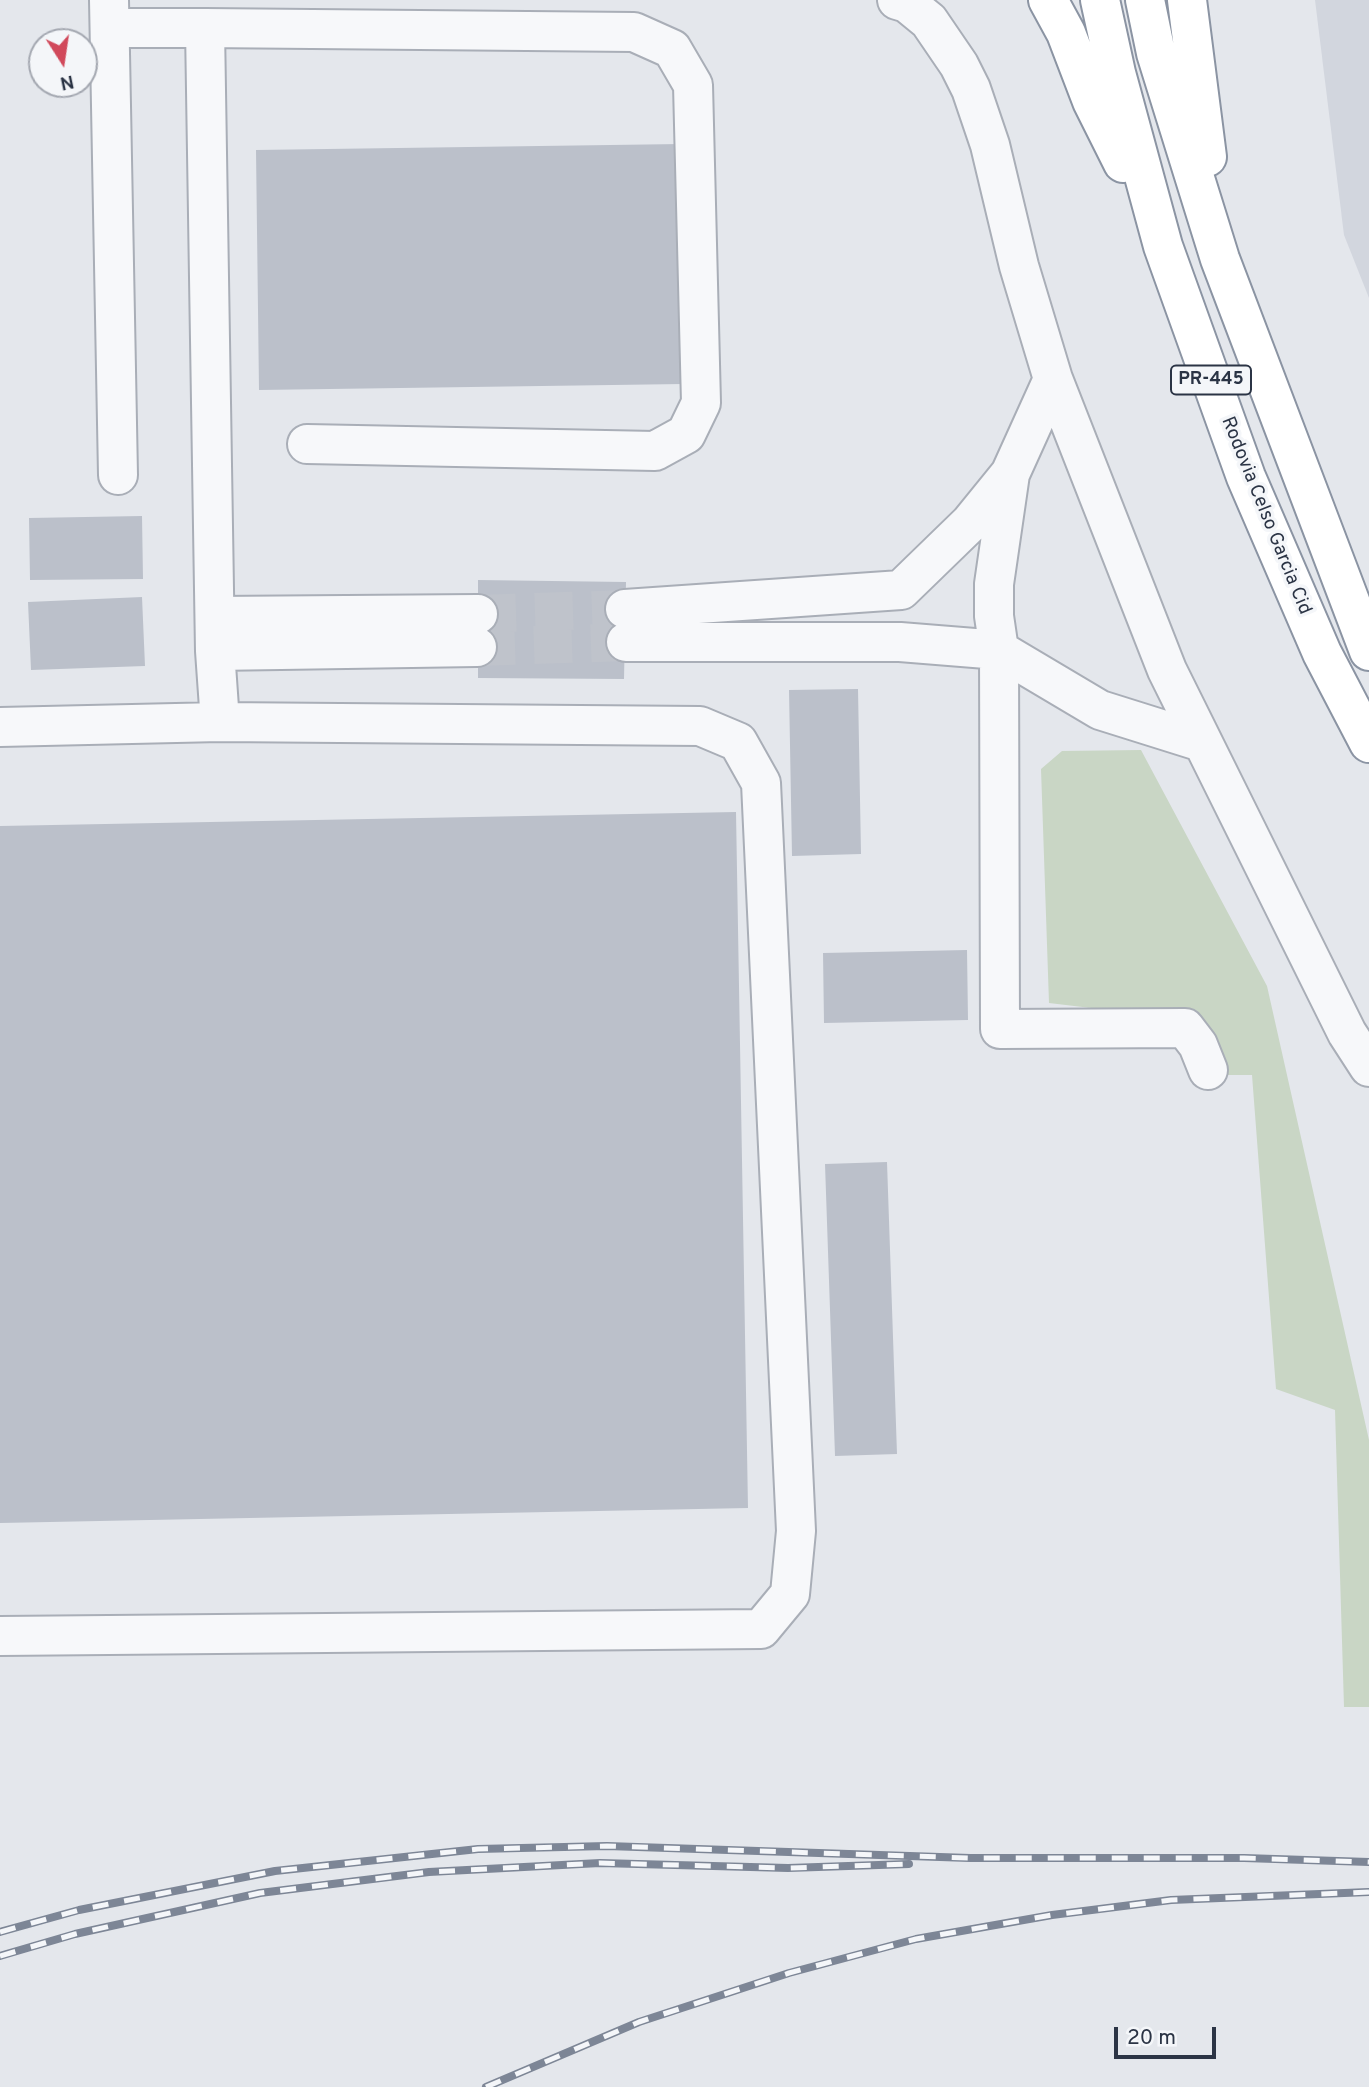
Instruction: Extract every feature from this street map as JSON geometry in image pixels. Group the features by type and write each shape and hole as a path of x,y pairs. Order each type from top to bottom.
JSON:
{"highway":[{"path":"1048,0 1066,33 1092,101 1163,246"},
{"name":"Rodovia Celso Garcia Cid","path":"1100,0 1163,246 1246,477 1322,653 1369,743"},
{"name":"PR-445","path":"1145,0 1156,53 1220,260 1369,651"},
{"path":"1187,0 1220,260"}],"lane":[{"path":"897,0 907,3 929,21 959,65 971,89 990,145 1019,267 1053,379 1167,670 1348,1033 1369,1068"},
{"path":"118,475 110,14 205,28 634,32 672,49 693,85 702,402 686,434 655,451 307,444"},
{"path":"205,28 215,633 220,722"},
{"path":"1053,379 1010,474 970,523 901,590 775,601 625,626 775,643 900,642 999,650 1100,710 1202,742"},
{"path":"1010,474 994,584 994,616 999,650 1000,1029 1185,1028 1198,1045 1208,1070"},
{"path":"900,642 901,590"},
{"path":"775,601 775,643"},
{"path":"215,633 478,631"},
{"path":"0,727 220,722 700,726 738,742 761,783 796,1531 790,1594 761,1629 0,1636"}],"shaded area":[{"path":"1315,0 1369,0 1369,298 1344,235"}],"green space":[{"path":"1141,750 1267,986 1369,1440 1369,1707 1344,1707 1335,1410 1276,1389 1252,1075 1228,1075 1218,1040 1210,1027 1200,1021 1049,1003 1041,769 1062,751"}],"building":[{"path":"681,144 683,384 259,390 256,150"},
{"path":"142,516 143,579 30,580 29,518"},
{"path":"478,580 626,582 624,679 478,678"},
{"path":"142,597 145,666 31,670 28,602"},
{"path":"858,689 861,854 792,856 789,690"},
{"path":"736,812 748,1508 0,1523 0,826"},
{"path":"967,950 968,1020 824,1023 823,953"},
{"path":"887,1162 897,1454 835,1456 825,1164"}],"tunnel":[{"path":"478,614 625,609"},
{"path":"477,647 626,642"}],"railway":[{"path":"0,1932 79,1910 275,1871 478,1849 607,1846 970,1858 1244,1858 1369,1862"},
{"path":"0,1956 75,1934 260,1893 429,1872 600,1863 788,1868 909,1864"},
{"path":"486,2087 639,2022 789,1973 916,1939 1052,1915 1171,1900 1369,1892"}]}
